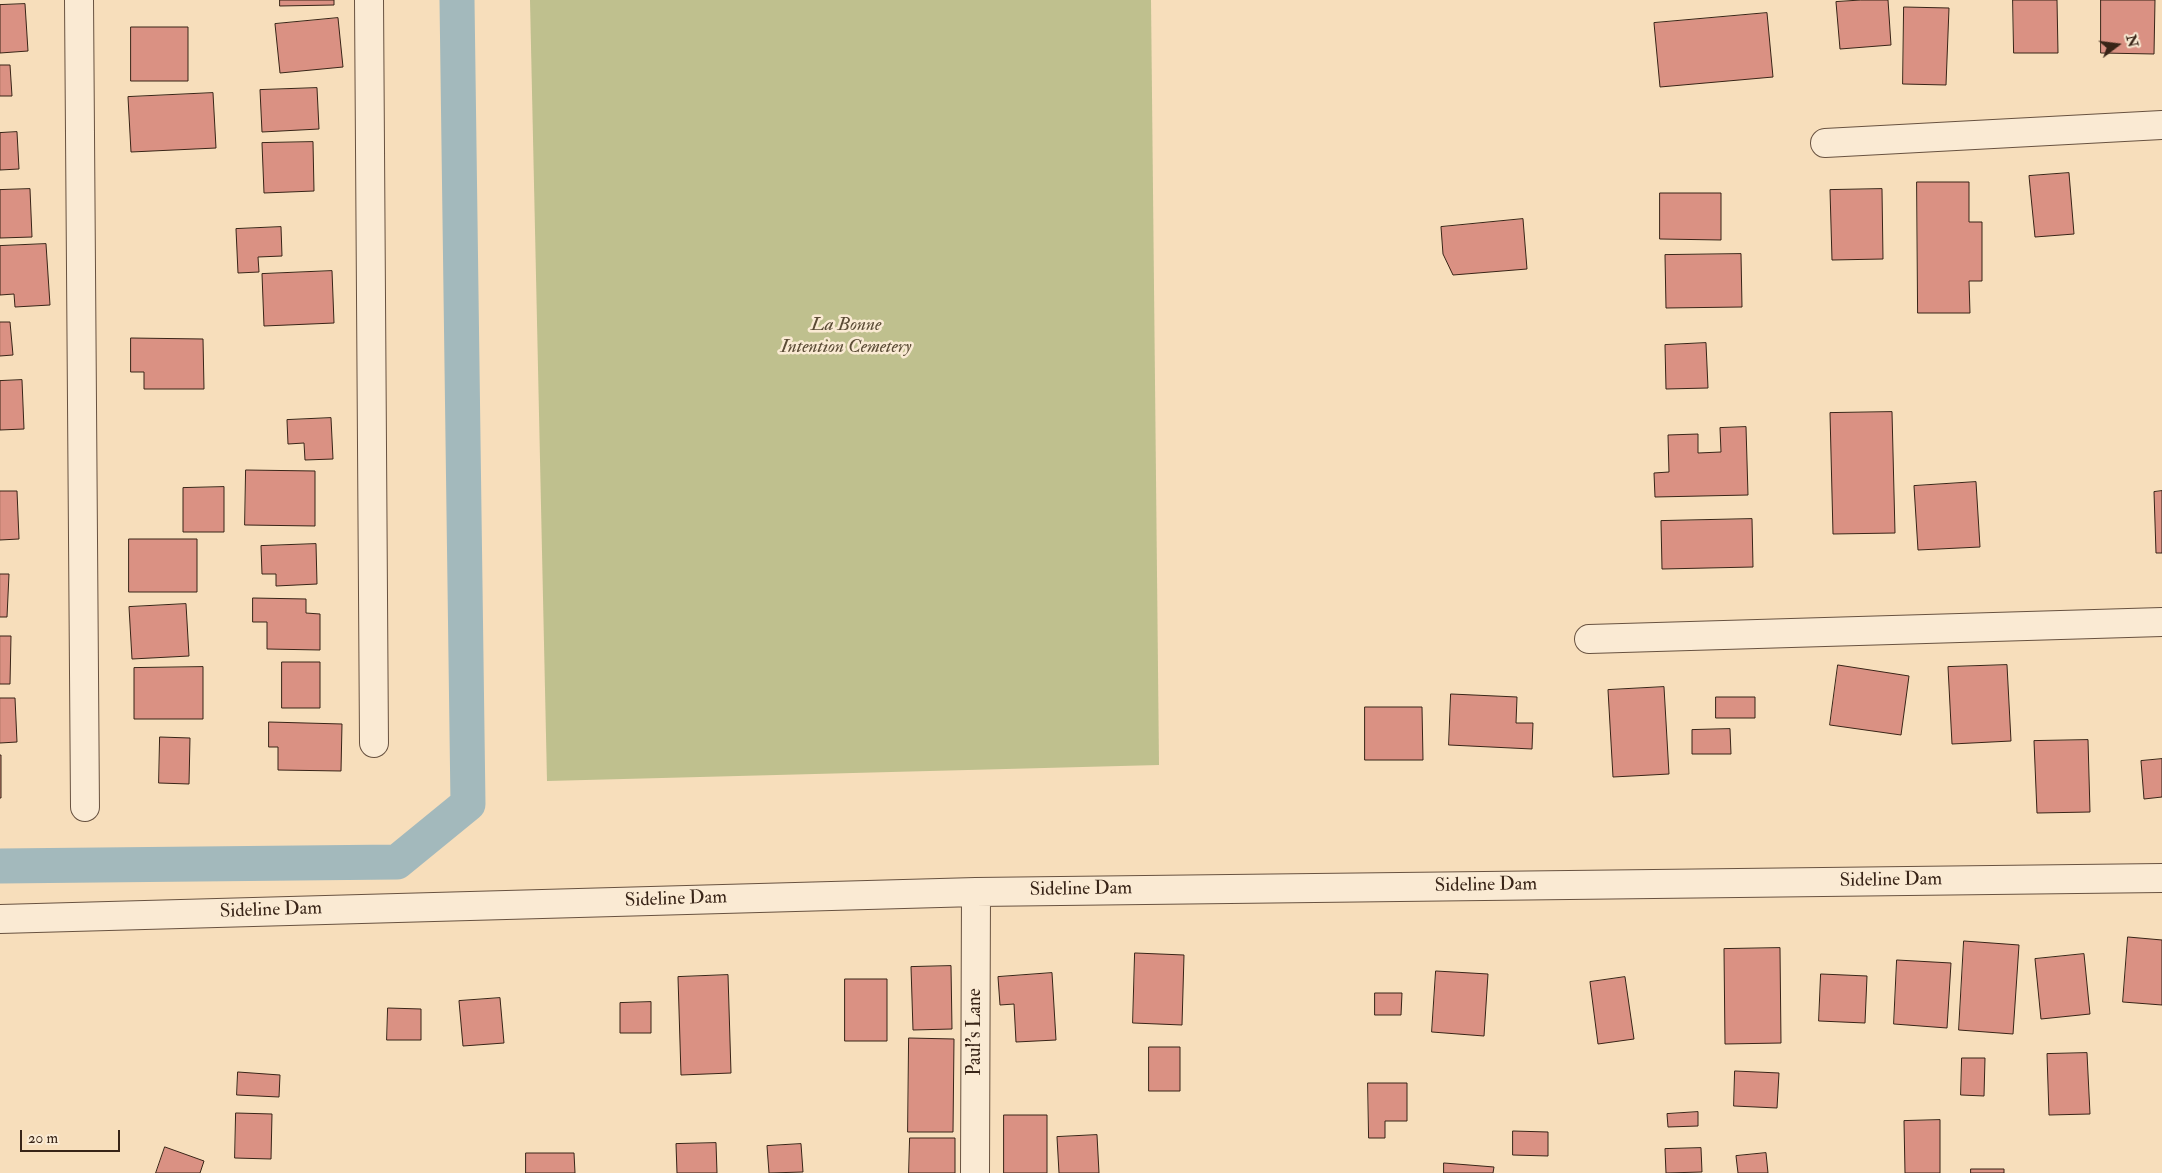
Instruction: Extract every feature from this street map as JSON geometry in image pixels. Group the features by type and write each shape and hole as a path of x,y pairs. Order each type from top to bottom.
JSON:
{"street":[{"path":"78,0 85,807"},
{"path":"369,0 374,743"},
{"path":"1824,143 2162,125"},
{"path":"1588,639 2162,622"},
{"name":"Sideline Dam","path":"0,919 976,892 2162,878"},
{"name":"Paul's Lane","path":"975,1173 976,892"}],"green space":[{"name":"La Bonne Intention Cemetery","path":"530,0 1151,0 1159,765 547,781"}],"building":[{"path":"280,0 334,0 334,5 280,6"},
{"path":"1888,0 1891,45 1840,49 1836,2"},
{"path":"2013,0 2057,0 2058,53 2014,53"},
{"path":"2101,0 2155,0 2154,54 2101,53"},
{"path":"25,4 28,51 0,53 0,5"},
{"path":"1904,7 1949,8 1946,85 1903,84"},
{"path":"1767,13 1773,77 1660,87 1654,23"},
{"path":"338,18 343,67 280,73 275,24"},
{"path":"131,27 188,27 188,81 131,81"},
{"path":"0,65 10,65 12,96 0,96"},
{"path":"317,88 319,129 262,132 260,90"},
{"path":"213,93 216,148 131,152 128,97"},
{"path":"17,132 19,169 0,170 0,133"},
{"path":"313,142 314,191 264,193 262,143"},
{"path":"2069,173 2074,234 2035,237 2029,176"},
{"path":"1917,182 1969,182 1969,222 1982,222 1982,281 1969,281 1970,313 1918,313"},
{"path":"30,189 32,237 0,238 0,190"},
{"path":"1882,189 1883,259 1832,260 1830,190"},
{"path":"1660,193 1721,193 1721,240 1660,239"},
{"path":"1523,219 1527,269 1453,275 1443,254 1441,227"},
{"path":"281,227 282,256 258,257 259,272 238,273 236,229"},
{"path":"46,244 50,305 15,307 14,294 0,295 0,246"},
{"path":"1741,254 1742,307 1666,308 1665,255"},
{"path":"332,271 334,323 264,326 262,274"},
{"path":"0,322 10,322 13,355 0,356"},
{"path":"131,338 203,339 204,389 144,389 144,372 131,372"},
{"path":"1706,343 1708,388 1666,389 1665,345"},
{"path":"22,380 24,429 0,430 0,381"},
{"path":"1892,412 1895,533 1833,534 1830,413"},
{"path":"331,418 333,459 305,460 304,443 288,444 287,420"},
{"path":"1746,427 1748,495 1655,497 1654,473 1669,472 1668,435 1698,434 1698,453 1721,452 1720,428"},
{"path":"246,470 315,471 315,526 245,525"},
{"path":"1976,482 1980,547 1918,550 1914,486"},
{"path":"224,487 224,532 183,532 183,488"},
{"path":"0,491 17,491 19,539 0,540"},
{"path":"2162,491 2162,553 2156,553 2154,492"},
{"path":"1752,519 1753,567 1662,569 1661,521"},
{"path":"129,539 197,539 197,592 129,592"},
{"path":"316,544 317,584 276,586 276,574 262,574 261,546"},
{"path":"0,574 9,574 7,617 0,617"},
{"path":"253,598 306,599 306,613 320,614 320,650 267,649 267,622 253,622"},
{"path":"186,604 189,656 132,659 129,607"},
{"path":"0,636 11,636 10,684 0,684"},
{"path":"282,662 320,662 320,708 282,708"},
{"path":"1838,665 1909,676 1901,735 1830,725"},
{"path":"2007,665 2011,741 1952,744 1948,667"},
{"path":"203,667 203,719 134,719 134,668"},
{"path":"1664,687 1669,774 1613,777 1608,690"},
{"path":"1451,694 1517,697 1516,723 1533,723 1532,749 1449,745"},
{"path":"1716,697 1755,697 1755,718 1716,718"},
{"path":"0,698 15,698 17,742 0,743"},
{"path":"1365,707 1422,707 1423,760 1365,760"},
{"path":"269,722 342,724 341,771 278,770 278,747 269,747"},
{"path":"1730,729 1731,754 1692,754 1692,730"},
{"path":"160,737 190,738 189,784 159,783"},
{"path":"2088,740 2090,812 2037,813 2034,741"},
{"path":"1,755 1,798 0,798"},
{"path":"2162,759 2162,797 2144,799 2141,761"},
{"path":"2128,937 2162,940 2162,1005 2123,1002"},
{"path":"1964,941 2019,945 2013,1034 1959,1030"},
{"path":"1780,948 1781,1043 1725,1044 1724,949"},
{"path":"1135,953 1184,955 1182,1025 1133,1023"},
{"path":"2084,954 2090,1014 2041,1019 2035,959"},
{"path":"1897,960 1951,963 1947,1028 1894,1024"},
{"path":"951,966 952,1029 913,1030 911,967"},
{"path":"1436,971 1488,974 1484,1036 1432,1032"},
{"path":"1052,973 1056,1040 1016,1042 1014,1004 1000,1005 998,977"},
{"path":"1821,974 1867,976 1865,1023 1819,1021"},
{"path":"728,975 731,1073 681,1075 678,977"},
{"path":"1625,977 1634,1039 1598,1044 1590,982"},
{"path":"845,979 887,979 887,1041 845,1041"},
{"path":"1375,993 1402,993 1401,1015 1375,1015"},
{"path":"500,998 504,1043 463,1046 459,1001"},
{"path":"651,1002 651,1033 620,1033 620,1003"},
{"path":"388,1008 421,1009 421,1040 387,1040"},
{"path":"909,1038 954,1039 953,1132 908,1132"},
{"path":"1149,1047 1180,1047 1180,1091 1149,1091"},
{"path":"2087,1053 2090,1114 2049,1115 2047,1054"},
{"path":"1962,1058 1985,1058 1984,1096 1961,1095"},
{"path":"1735,1071 1779,1073 1777,1108 1734,1106"},
{"path":"238,1072 280,1075 279,1097 237,1095"},
{"path":"1368,1083 1407,1083 1407,1121 1385,1121 1385,1138 1369,1138"},
{"path":"1698,1112 1698,1126 1668,1127 1667,1114"},
{"path":"236,1113 272,1114 271,1159 235,1158"},
{"path":"1004,1115 1047,1115 1047,1173 1004,1173"},
{"path":"1940,1120 1940,1173 1905,1173 1904,1121"},
{"path":"1513,1131 1548,1132 1548,1156 1513,1155"},
{"path":"1097,1135 1099,1173 1059,1173 1057,1137"},
{"path":"910,1138 955,1138 955,1173 909,1173"},
{"path":"716,1143 717,1173 677,1173 676,1144"},
{"path":"801,1144 803,1172 769,1173 767,1146"},
{"path":"165,1147 204,1161 200,1173 156,1173"},
{"path":"1701,1148 1702,1172 1666,1173 1665,1149"},
{"path":"526,1153 574,1153 575,1173 526,1173"},
{"path":"1766,1153 1768,1173 1738,1173 1736,1156"},
{"path":"1444,1163 1494,1167 1493,1173 1444,1173"},
{"path":"1971,1169 2004,1169 2004,1173 1971,1173"}],"waterway":[{"path":"0,866 397,862 468,804 457,0"}]}
